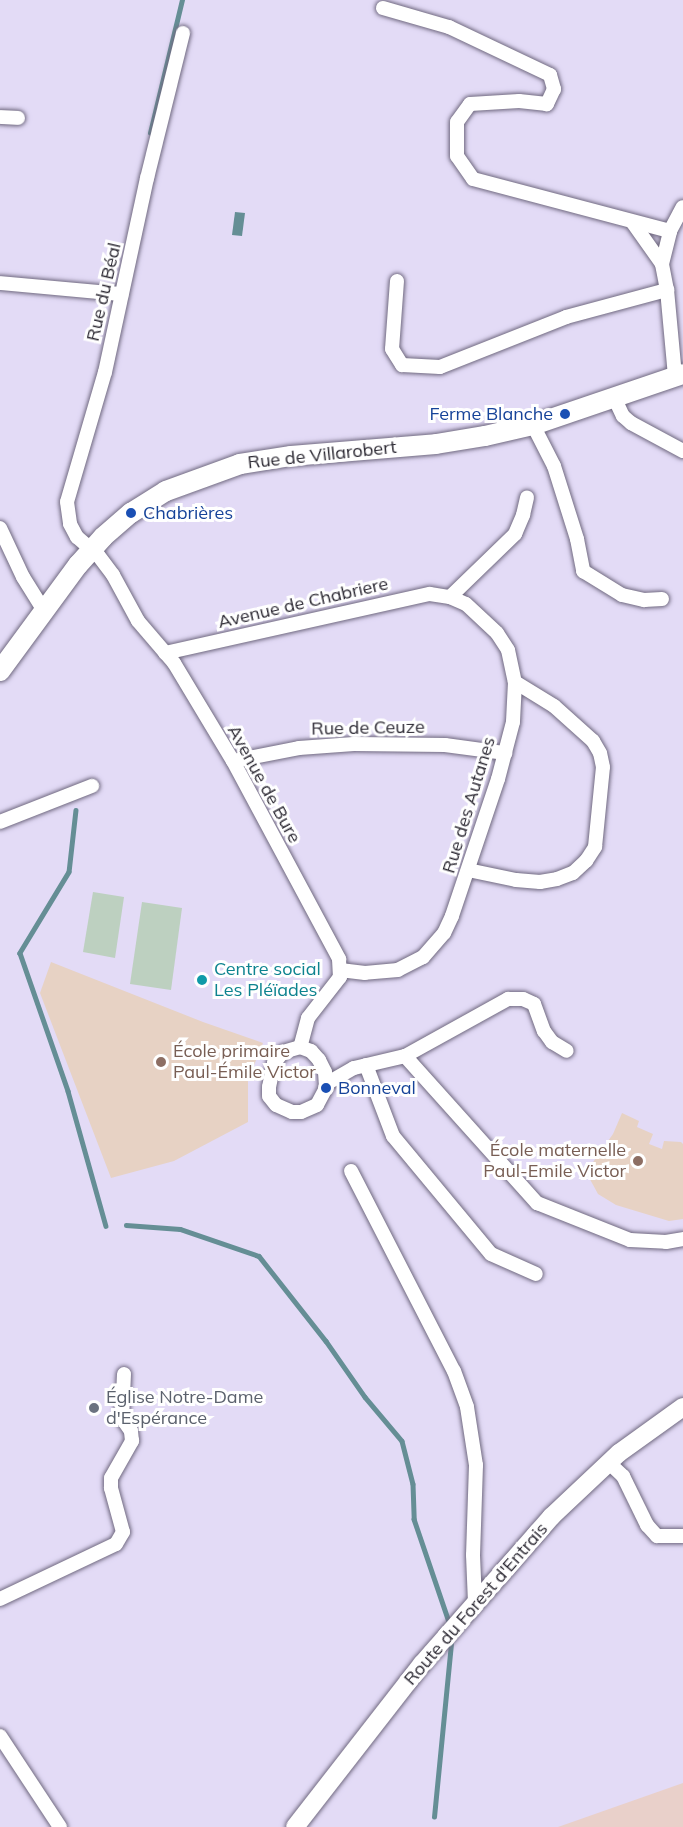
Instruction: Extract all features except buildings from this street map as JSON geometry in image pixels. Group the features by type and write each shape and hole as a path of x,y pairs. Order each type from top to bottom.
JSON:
{"main road":[{"name":"Rue de Villarobert","path":"0,671 92,549 131,513 166,491 240,464 291,456 436,444 485,436 533,425 679,375"}],"street":[{"path":"383,8 449,27 550,75 554,89 547,104 519,101 470,104 457,122 457,156 473,179 633,224 670,231"},
{"name":"Rue du Béal","path":"92,549 77,537 70,524 67,502 105,372 183,33"},
{"path":"0,117 18,118"},
{"path":"679,375 662,264 670,231 683,207"},
{"path":"633,224 662,264"},
{"path":"397,280 392,349 402,365 440,367 566,317 667,290"},
{"path":"0,283 122,294"},
{"path":"614,398 623,416 631,423 683,451"},
{"path":"533,425 554,466 577,539 583,571 622,595 644,600 662,599"},
{"path":"450,597 515,534 527,497"},
{"path":"0,528 23,577 44,611"},
{"name":"Avenue de Bure","path":"92,549 113,575 138,621 165,653 233,761 336,953 342,970"},
{"name":"Avenue de Chabriere","path":"165,653 414,596 430,594 450,597"},
{"name":"Rue des Autanes","path":"342,970 365,973 398,970 423,957 444,933 468,870 505,753 513,722 516,682 508,650 497,633 466,604 450,597"},
{"path":"468,870 516,880 540,882 557,879 573,873 586,861 595,847 603,767 600,753 593,741 554,706 516,682"},
{"name":"Rue de Ceuze","path":"233,761 299,748 354,744 445,745 505,753"},
{"path":"0,822 92,786"},
{"path":"300,1047 308,1018 340,977 342,970"},
{"path":"327,1084 360,1066 405,1056 508,999 523,999 534,1004 544,1031 552,1042 567,1051"},
{"path":"300,1047 311,1051 319,1060 325,1072 327,1084 322,1099 316,1105 301,1112 283,1110 269,1096 274,1063 283,1052 300,1047"},
{"path":"405,1056 537,1203 630,1240 666,1242 683,1239"},
{"path":"319,1060 360,1066"},
{"path":"360,1066 393,1136 491,1254 536,1274"},
{"path":"351,1171 454,1371 467,1407 476,1465 473,1555 476,1602"},
{"path":"0,1599 116,1544 123,1532 111,1488 111,1478 132,1441 131,1431 122,1418 124,1374"},
{"name":"Route du Forest d'Entrais","path":"295,1827 422,1664 552,1517 608,1462 683,1407"},
{"path":"608,1462 623,1476 646,1525 657,1536 683,1536"},
{"path":"0,1736 60,1827"}],"shaded area":[{"path":"235,212 245,213 242,236 232,235"},
{"path":"93,892 124,897 115,958 83,952"},
{"path":"142,902 182,908 171,990 130,984"},
{"name":"École primaire Paul-Émile Victor","path":"51,962 263,1043 248,1080 248,1122 174,1161 111,1178 40,993"},
{"name":"École maternelle Paul-Emile Victor","path":"622,1113 639,1121 637,1127 653,1134 649,1144 662,1149 664,1141 683,1144 683,1219 669,1221 616,1205 598,1194 586,1172 613,1134"},
{"path":"683,1783 683,1827 558,1827"}],"waterway":[{"path":"150,133 182,0"},
{"path":"76,810 69,872 20,953 68,1091 106,1226"},
{"path":"126,1225 180,1229 259,1256 326,1341 365,1397 402,1441 413,1484 414,1519 448,1619"},
{"path":"434,1817 451,1645"}],"place":[{"name":"Ferme Blanche","path":"565,414"},
{"name":"Chabrières","path":"131,513"},
{"name":"Centre social Les Pléïades","path":"202,980"},
{"name":"École primaire Paul-Émile Victor","path":"161,1062"},
{"name":"Bonneval","path":"326,1088"},
{"name":"École maternelle Paul-Emile Victor","path":"638,1161"},
{"name":"Église Notre-Dame d'Espérance","path":"94,1408"}]}
